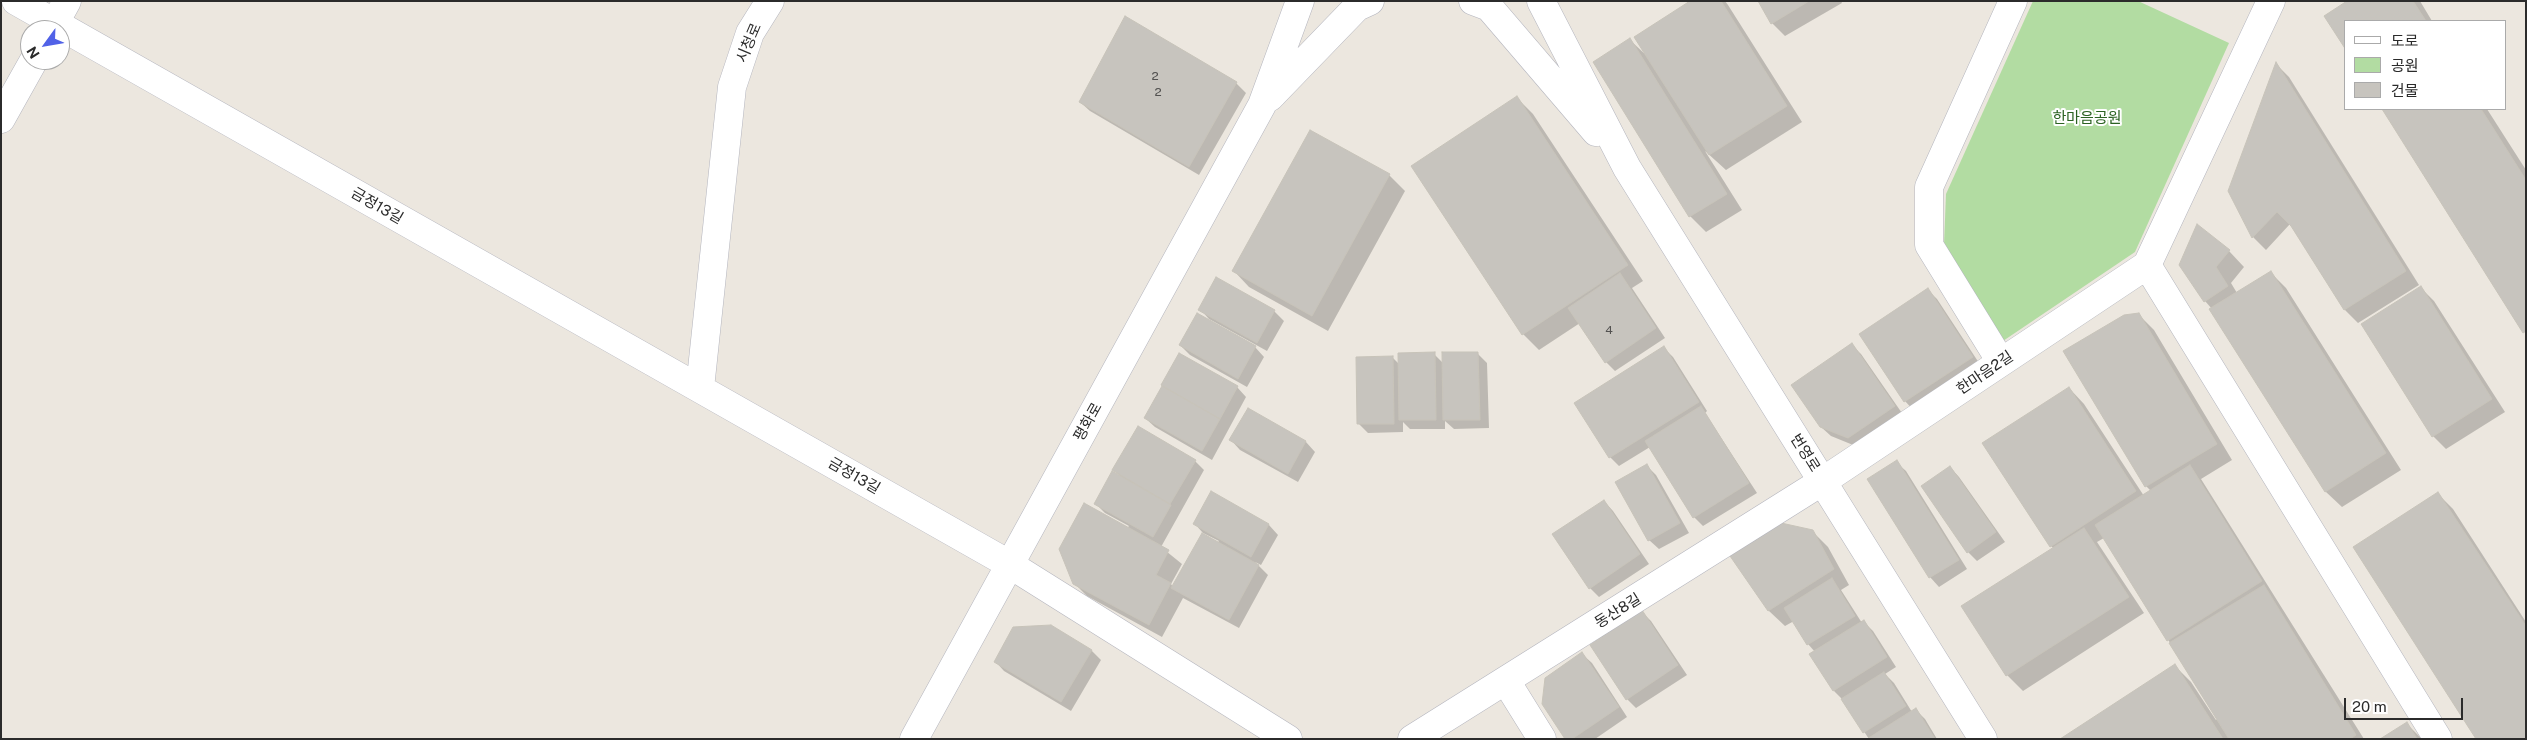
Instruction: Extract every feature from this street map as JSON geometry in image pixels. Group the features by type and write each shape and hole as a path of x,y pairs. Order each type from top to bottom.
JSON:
{"street":[{"name":"금정13길","path":"16,1 57,18 1009,564 1288,739"},
{"name":"시청로","path":"700,388 732,86 750,33 770,1"},
{"path":"1262,105 1300,1"},
{"path":"1262,105 1356,6 1370,1"},
{"path":"1473,1 1489,7 1627,168"},
{"path":"1541,1 1627,168"},
{"path":"2001,362 1929,245 1929,187 2013,1"},
{"path":"2270,1 2147,265 2438,739"},
{"path":"1,119 28,70"},
{"name":"평화로","path":"914,739 1262,105"},
{"name":"번영로","path":"1627,168 1984,739"},
{"name":"한마음2길","path":"1823,481 2147,265"},
{"name":"동산8길","path":"1412,739 1823,481"},
{"path":"1506,681 1542,739"}],"green space":[{"name":"한마음공원","path":"2033,1 2138,1 2229,43 2135,252 2003,341 1944,245 1946,194"}],"building":[{"path":"1690,1 1721,1 1787,106 1709,155 1634,37"},
{"path":"1758,1 1809,1 1771,24"},
{"path":"2347,1 2413,1 2425,20 2344,20 2344,47 2324,16"},
{"path":"1125,16 1237,82 1189,167 1079,102"},
{"path":"1630,38 1727,194 1689,217 1593,62"},
{"path":"2276,62 2406,271 2344,310 2291,226 2277,212 2252,238 2228,191"},
{"path":"1517,96 1628,265 1522,335 1411,166"},
{"path":"2383,110 2482,110 2526,180 2526,331 2523,333"},
{"path":"1310,130 1390,174 1312,316 1232,271"},
{"path":"2197,224 2230,250 2216,267 2228,286 2204,302 2179,265"},
{"path":"2271,271 2386,453 2325,492 2209,309"},
{"path":"1620,273 1656,328 1605,363 1568,308"},
{"path":"1216,277 1275,310 1257,343 1198,310"},
{"path":"2421,286 2492,399 2432,437 2361,324"},
{"path":"1928,288 1973,357 1904,402 1859,334"},
{"path":"1197,313 1256,346 1238,379 1179,345"},
{"path":"2139,313 2217,444 2145,487 2063,351 2124,315"},
{"path":"1852,343 1895,406 1848,438 1820,427 1791,385"},
{"path":"1664,346 1699,402 1609,458 1574,403"},
{"path":"1435,352 1436,420 1399,420 1398,353"},
{"path":"1442,352 1478,352 1480,420 1443,420"},
{"path":"1179,353 1238,386 1220,419 1161,385"},
{"path":"1393,356 1394,424 1357,424 1356,357"},
{"path":"1162,386 1220,419 1202,451 1144,418"},
{"path":"2069,387 2136,491 2050,547 1982,443"},
{"path":"1701,406 1749,483 1693,518 1645,441"},
{"path":"1248,408 1306,441 1288,474 1229,440"},
{"path":"1138,426 1196,460 1170,504 1112,470"},
{"path":"1897,460 1959,560 1929,578 1867,479"},
{"path":"1647,464 1680,523 1648,541 1615,482"},
{"path":"2190,465 2262,581 2167,641 2095,525"},
{"path":"1950,466 1996,532 1967,553 1921,486"},
{"path":"1112,471 1171,505 1153,537 1094,504"},
{"path":"1211,491 1269,524 1251,557 1193,524"},
{"path":"2438,492 2526,626 2526,739 2476,739 2353,547"},
{"path":"1604,500 1640,554 1589,589 1552,534"},
{"path":"1084,503 1169,550 1156,575 1171,583 1149,625 1073,584 1059,549"},
{"path":"1781,523 1813,530 1834,569 1768,611 1730,556"},
{"path":"2084,528 2129,597 2006,676 1961,606"},
{"path":"1202,533 1259,565 1229,620 1171,588"},
{"path":"1832,578 1855,616 1807,645 1784,608"},
{"path":"2264,585 2356,735 2350,739 2229,739 2169,643"},
{"path":"1642,610 1678,665 1626,700 1590,645"},
{"path":"1864,620 1887,657 1833,691 1809,654"},
{"path":"1051,625 1092,650 1061,702 994,662 1013,627"},
{"path":"1582,652 1619,707 1572,739 1565,739 1542,704 1545,678"},
{"path":"2175,664 2223,739 2060,739"},
{"path":"1884,672 1906,706 1863,733 1841,699"},
{"path":"1916,708 1935,739 1867,739"},
{"path":"2407,722 2417,739 2380,739"}]}
